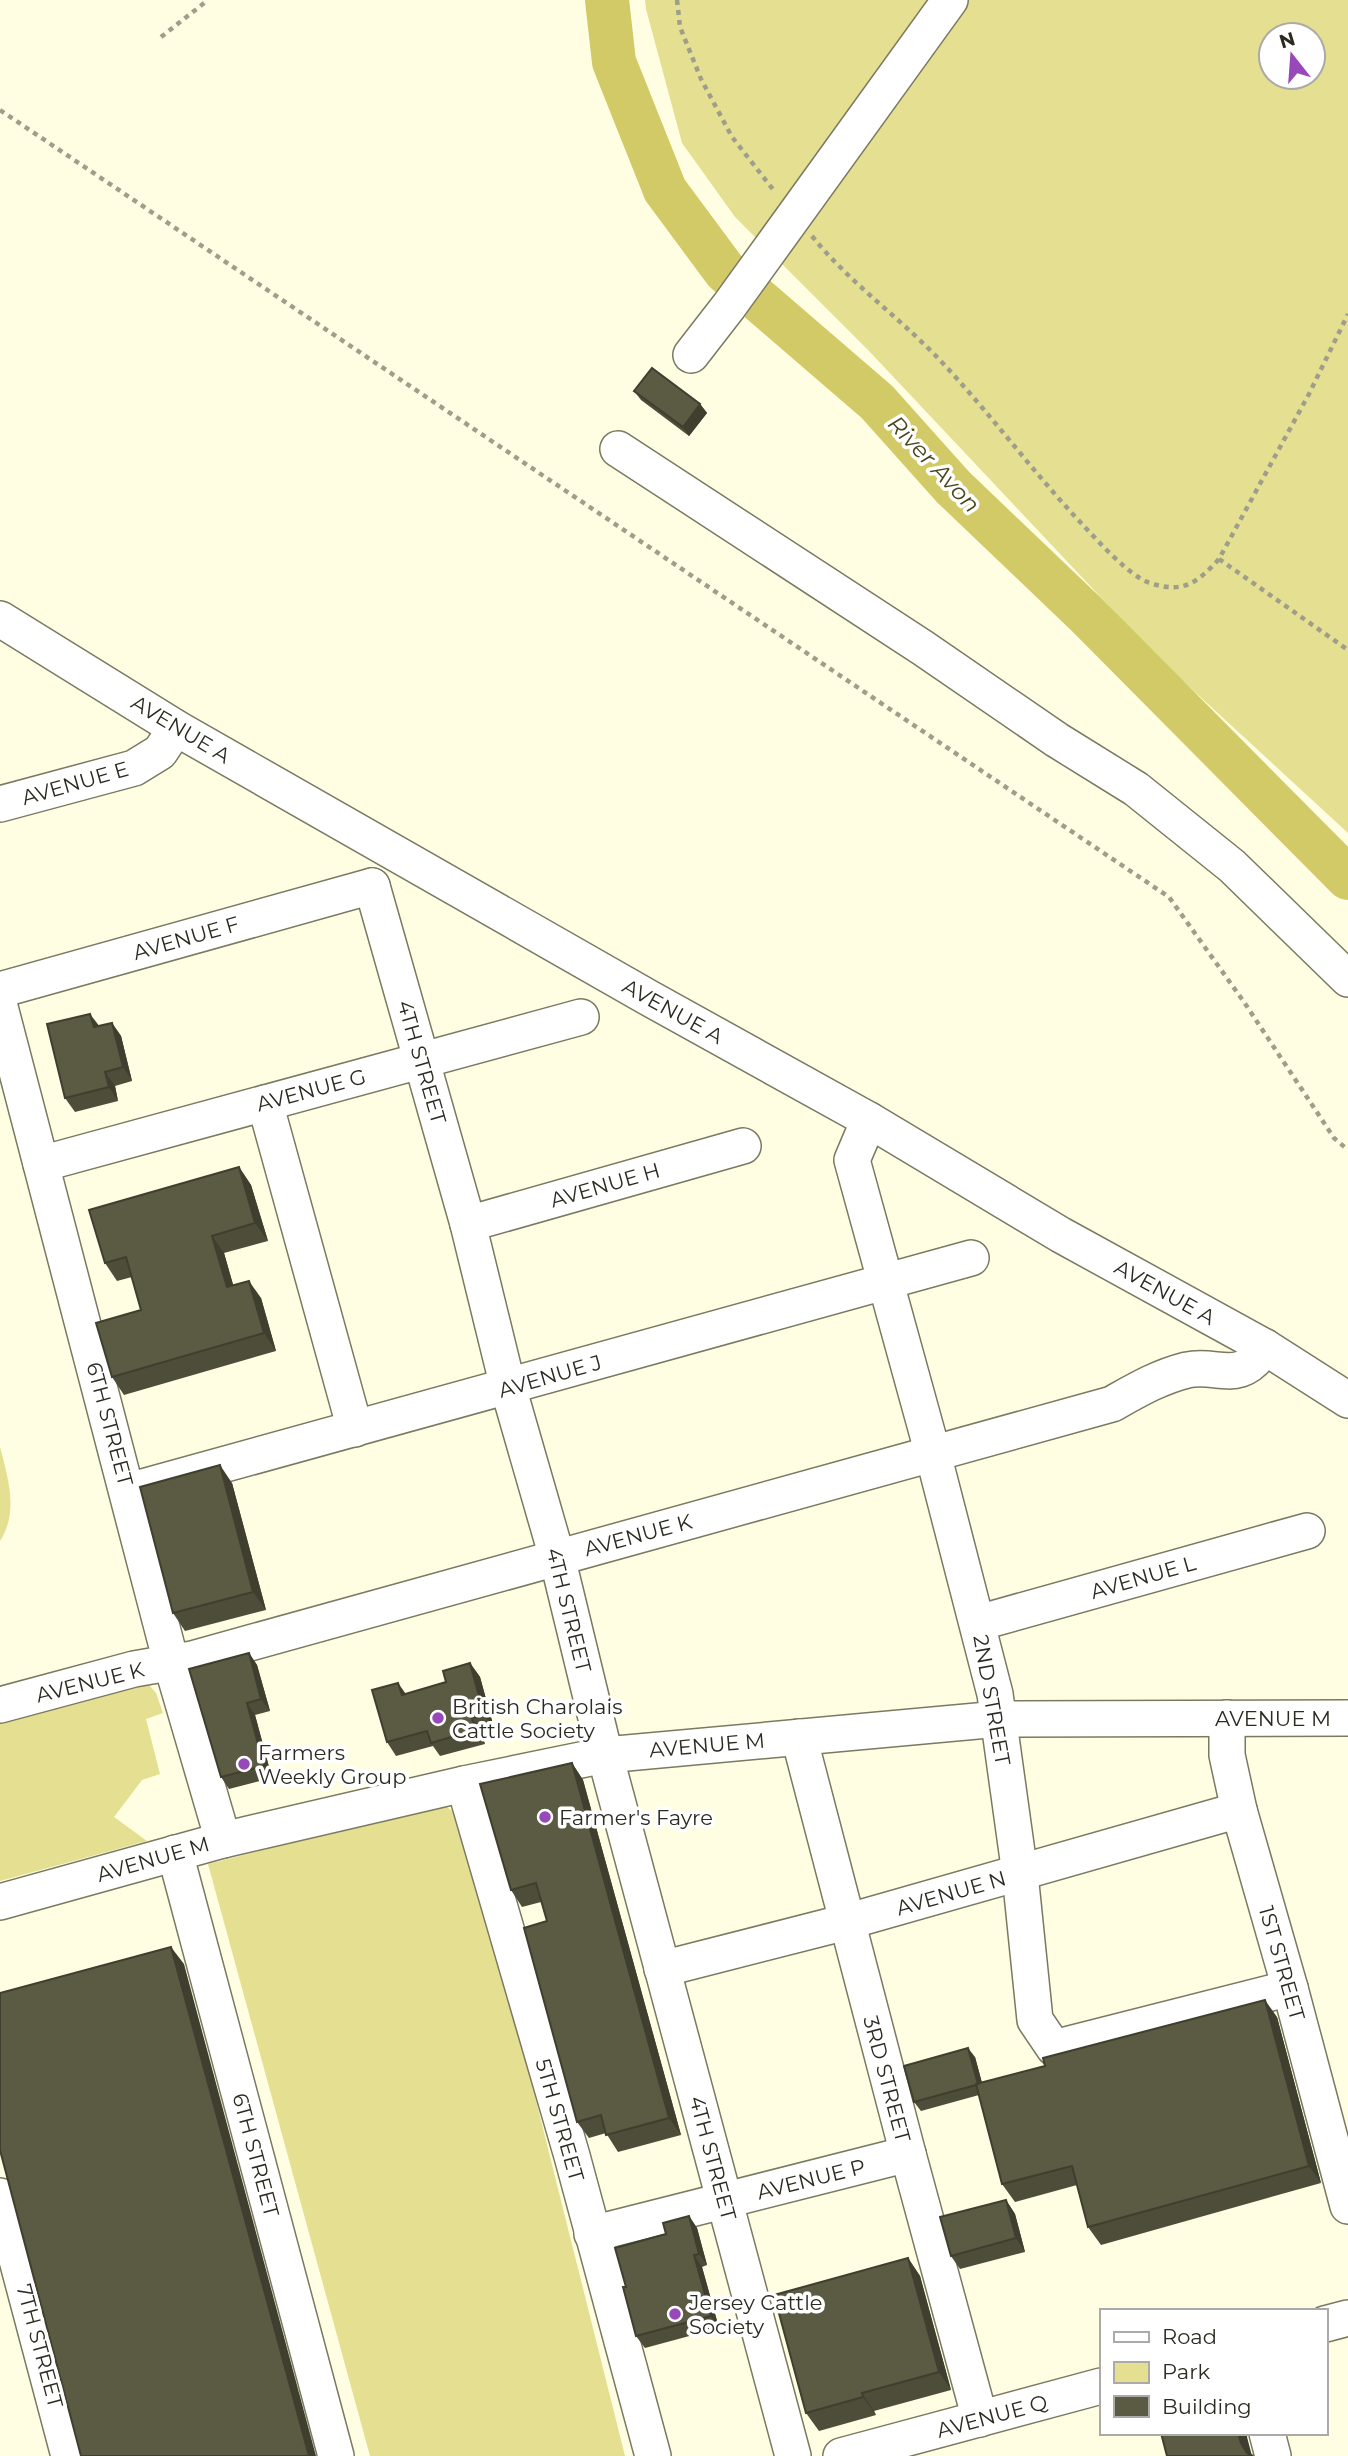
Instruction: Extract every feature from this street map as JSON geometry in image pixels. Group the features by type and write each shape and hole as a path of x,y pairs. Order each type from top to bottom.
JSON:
{"lane":[{"path":"691,355 950,0"},
{"path":"618,449 912,640 1057,740 1136,789 1232,866 1348,979"},
{"name":"AVENUE A","path":"0,619 176,728 649,998 869,1120 1061,1235 1265,1348 1348,1400"},
{"name":"AVENUE E","path":"0,804 134,768 160,752 176,728"},
{"path":"372,886 390,849"},
{"name":"AVENUE F","path":"0,990 372,886"},
{"name":"4TH STREET","path":"372,886 467,1224 508,1387 556,1557 605,1755 793,2456"},
{"name":"6TH STREET","path":"0,1007 171,1662 223,1840"},
{"name":"AVENUE G","path":"41,1164 581,1017"},
{"path":"265,1103 355,1429"},
{"name":"2ND STREET","path":"869,1120 852,1160 978,1623 999,1719 1020,1874 1035,2020 1054,2048 1290,1988"},
{"name":"AVENUE H","path":"467,1224 743,1146"},
{"name":"AVENUE J","path":"128,1491 971,1258"},
{"name":"AVENUE K","path":"0,1705 192,1659 1112,1404 1151,1381 1190,1369 1227,1372 1245,1367 1257,1360 1265,1348"},
{"name":"AVENUE L","path":"978,1623 1307,1531"},
{"name":"1ST STREET","path":"1227,1718 1227,1755 1239,1810 1348,2206"},
{"name":"AVENUE M","path":"0,1902 223,1840 464,1784 605,1755 999,1719 1348,1718"},
{"name":"3RD STREET","path":"799,1737 980,2419"},
{"name":"5TH STREET","path":"464,1784 572,2156 653,2456"},
{"name":"AVENUE N","path":"662,1969 846,1922 1239,1810"},
{"name":"6TH STREET","path":"175,1853 336,2456"},
{"name":"AVENUE P","path":"592,2234 908,2154"},
{"name":"7TH STREET","path":"0,2196 69,2456"},
{"path":"1327,2323 1348,2318"},
{"name":"AVENUE Q","path":"841,2456 1100,2386"},
{"path":"1268,2435 1273,2456"}],"path":[{"path":"161,37 208,0"},
{"path":"677,0 680,27 701,79 726,125 760,175 833,263 934,354 1067,508 1112,555 1148,583 1176,589 1200,580 1219,558 1309,394 1348,314"},
{"path":"0,110 1169,897 1244,1002 1334,1138 1348,1150"},
{"path":"1219,558 1348,650"}],"green space":[{"path":"645,0 1348,0 1348,833 1158,658 869,351 735,217 682,143"},
{"path":"0,1447 9,1483 10,1507 6,1530 0,1541"},
{"path":"149,1685 156,1693 163,1713 146,1719 160,1774 142,1780 114,1817 147,1841 0,1881 0,1721 122,1689"},
{"path":"443,1804 459,1816 473,1849 625,2456 370,2456 208,1864"}],"building":[{"path":"652,368 700,404 683,427 634,391"},
{"path":"90,1014 94,1027 112,1023 123,1067 105,1072 109,1087 65,1098 47,1024"},
{"path":"239,1167 255,1223 212,1236 227,1287 249,1281 264,1333 112,1377 96,1323 141,1310 126,1257 105,1263 89,1210"},
{"path":"220,1465 253,1592 173,1613 140,1487"},
{"path":"249,1653 261,1699 247,1703 264,1766 221,1777 189,1669"},
{"name":"British Charolais Cattle Society","path":"470,1663 484,1715 472,1718 475,1730 431,1743 427,1731 387,1742 372,1690 398,1683 402,1695 446,1682 443,1671"},
{"path":"572,1763 669,2118 606,2135 601,2115 577,2122 524,1928 547,1921 536,1883 511,1890 480,1784"},
{"path":"171,1947 309,2456 81,2456 0,2150 0,1993"},
{"path":"1265,2000 1309,2166 1088,2227 1072,2166 1002,2184 976,2084 1045,2066 1043,2058"},
{"path":"968,2048 978,2084 914,2102 904,2066"},
{"path":"1006,2200 1016,2238 951,2256 940,2217"},
{"path":"689,2216 699,2254 694,2255 711,2316 636,2336 615,2248 666,2234 663,2223"},
{"path":"908,2258 939,2372 862,2393 863,2397 806,2413 774,2295"},
{"path":"1162,2435 1239,2435 1247,2453 1253,2456 1167,2456"}],"waterway":[{"name":"River Avon","path":"607,0 614,62 665,190 725,271 877,402 953,487 1086,614 1348,878"}],"place":[{"name":"British Charolais Cattle Society","path":"438,1718"},
{"name":"Farmers Weekly Group","path":"244,1764"},
{"name":"Farmer's Fayre","path":"545,1817"},
{"name":"Jersey Cattle Society","path":"675,2314"}]}
